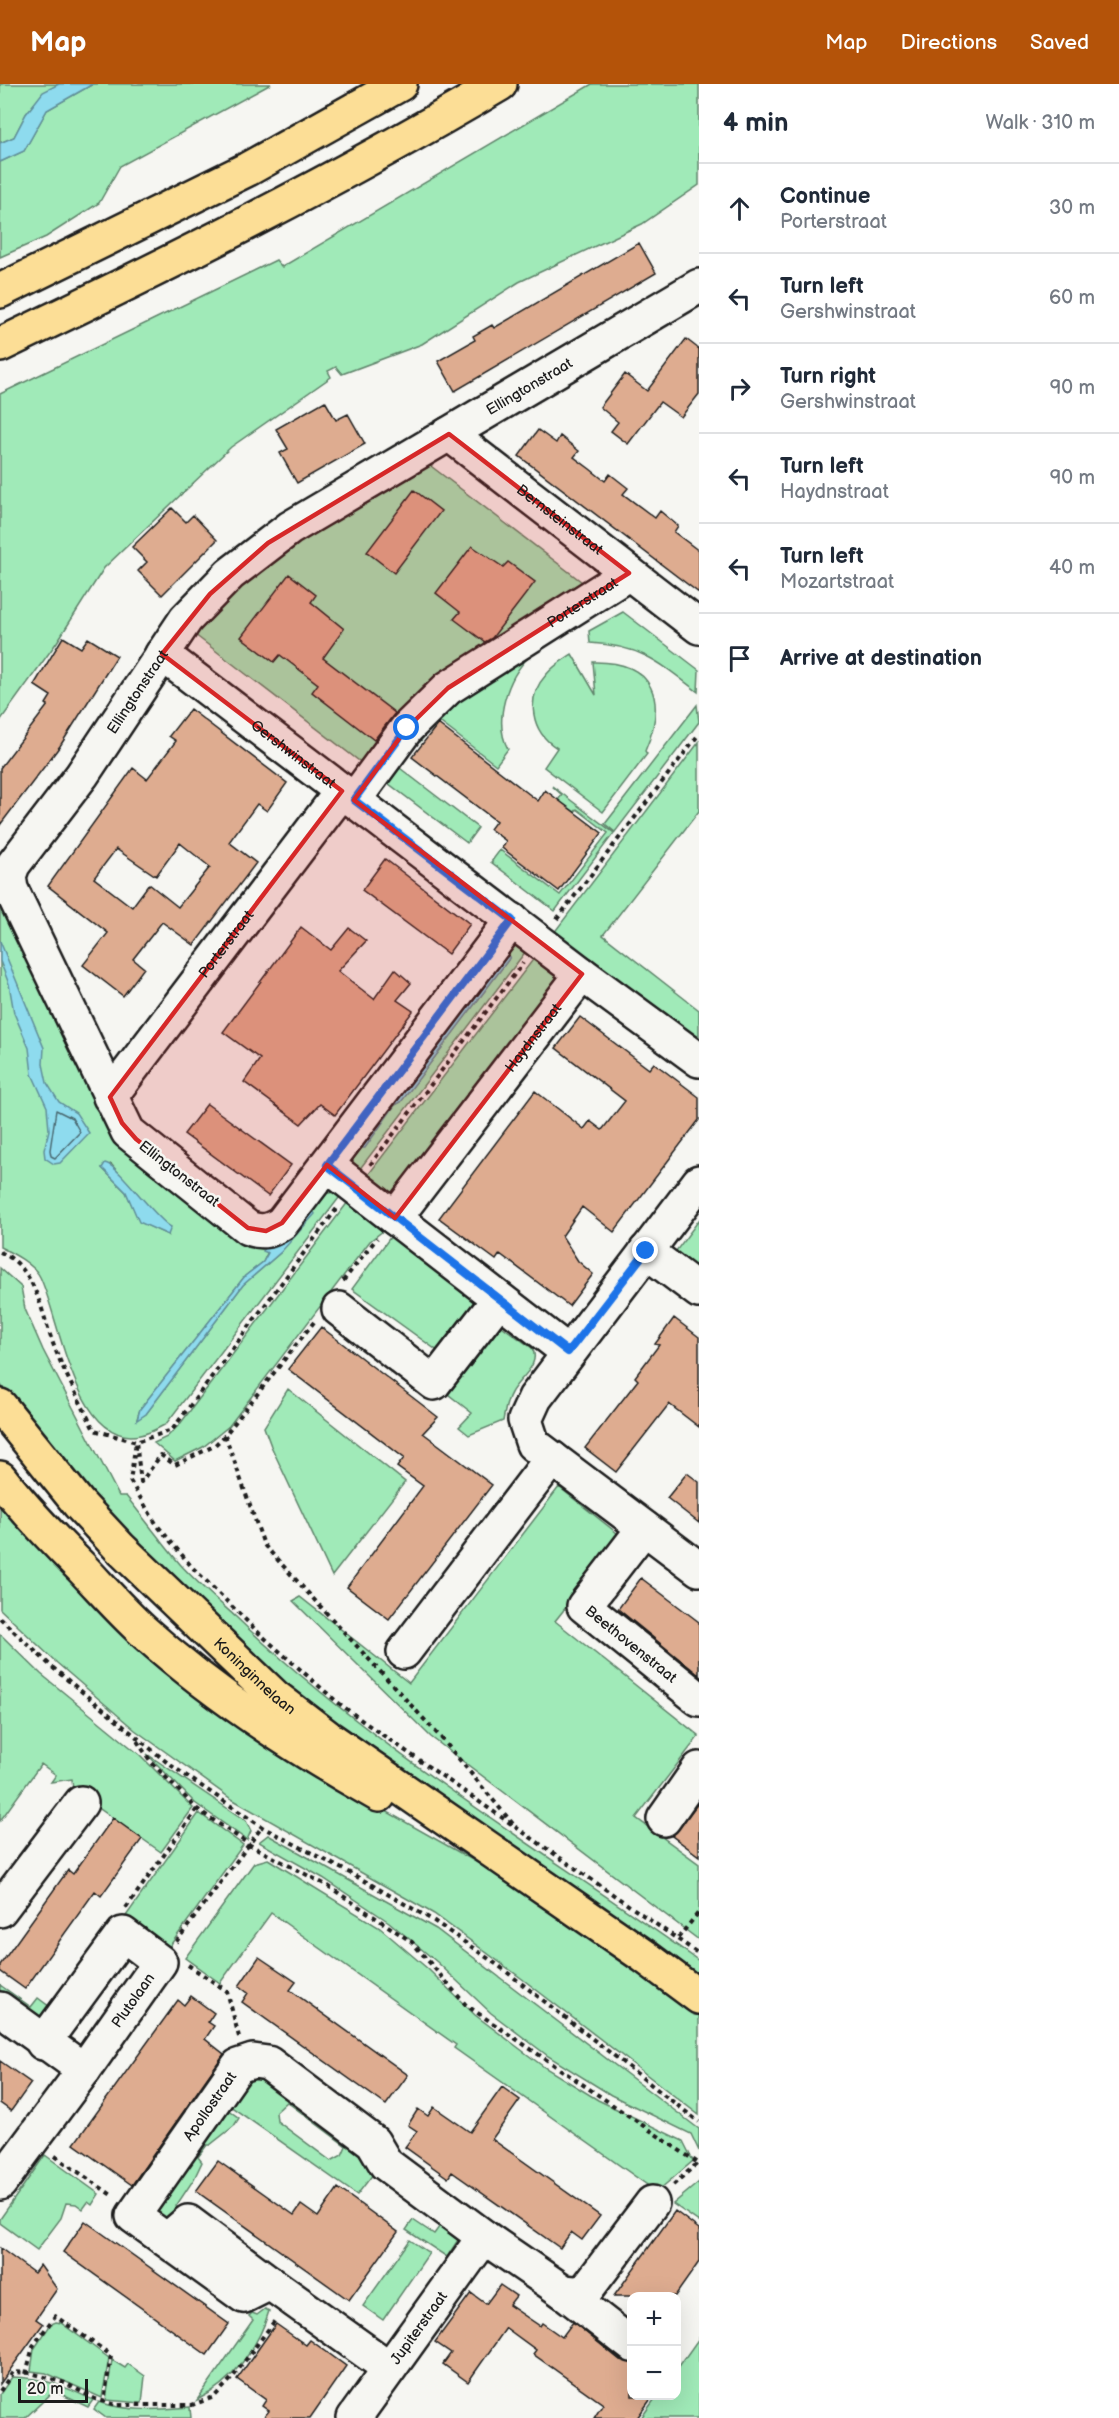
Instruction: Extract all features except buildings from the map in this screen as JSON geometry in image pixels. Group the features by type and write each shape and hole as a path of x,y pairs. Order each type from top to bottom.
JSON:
{"main road":[{"path":"0,291 248,169 400,84"},
{"path":"0,345 163,267 398,143 500,84"},
{"name":"Koninginnelaan","path":"0,1406 33,1449 103,1530 274,1696 330,1739 556,1894 699,1997"},
{"name":"Koninginnelaan","path":"0,1478 54,1540 142,1631 228,1701 309,1756 556,1894"}],"street":[{"name":"Ellingtonstraat","path":"327,1165 282,1222 266,1231 248,1228 136,1139 122,1123 11,889 9,876 13,865 82,775 186,619 210,594 268,543 699,286"},
{"name":"Bernsteinstraat","path":"449,434 699,627"},
{"name":"Porterstraat","path":"110,1097 348,796 407,728 448,688 629,573"},
{"name":"Gershwinstraat","path":"162,654 582,974"},
{"path":"512,920 327,1165 568,1352"},
{"path":"582,974 699,1060"},
{"name":"Haydnstraat","path":"395,1218 582,974"},
{"path":"699,1182 568,1352 535,1398 525,1420 533,1444 699,1569"},
{"path":"646,1251 699,1291"},
{"path":"331,1305 434,1383 498,1299"},
{"path":"404,1652 552,1458"},
{"name":"Beethovenstraat","path":"644,1528 584,1606 699,1700"},
{"path":"664,1819 699,1769"},
{"path":"0,1910 81,1803"},
{"name":"Plutolaan","path":"0,2183 160,1962 123,1934 43,2043"},
{"path":"0,2009 43,2043 84,2070"},
{"name":"Apollostraat","path":"136,2212 238,2066 253,2061 268,2063 373,2142 386,2164 484,2237"},
{"path":"564,2292 583,2294 589,2290 652,2203"},
{"path":"136,2212 133,2216 244,2296 278,2289 388,2368"},
{"path":"484,2237 564,2292 627,2340"},
{"name":"Jupiterstraat","path":"354,2418 484,2237"}],"path":[{"path":"0,1252 17,1263 37,1294 54,1346 94,1430 136,1442 172,1430 354,1186 699,734"},
{"path":"136,1442 141,1482 161,1455 176,1465 214,1446 331,1305 364,1252 395,1218"},
{"path":"225,1435 264,1545 444,1741 518,1829"},
{"path":"136,1442 130,1481 157,1525 201,1575 260,1634 336,1701 699,1954"},
{"path":"0,1618 133,1736 169,1764 262,1827 365,1881 434,1921 499,1966 699,2122"},
{"path":"133,1736 151,1762 197,1809 250,1845 328,1886 412,1942 465,2004 698,2162 652,2203"},
{"path":"119,1917 197,1809"},
{"path":"175,1943 262,1827"},
{"path":"678,1938 699,1912"},
{"path":"178,1959 227,1991 240,2040 253,2061"},
{"path":"32,2140 136,2212"},
{"path":"0,2391 13,2372 65,2383 104,2402 117,2405 192,2405 214,2397 233,2377 276,2319 278,2289"},
{"path":"26,2374 33,2346 55,2316 111,2355 104,2402"}],"highlighted area":[{"path":"449,434 629,573 448,688 407,728 354,800 582,974 395,1218 327,1165 282,1223 266,1231 248,1228 136,1139 122,1123 110,1097 342,791 162,654 210,594 268,543"}],"green space":[{"path":"0,84 59,84 43,93 26,114 14,137 0,143"},
{"path":"93,84 271,84 120,166 99,203 46,237 0,257 0,162 24,151 47,110"},
{"path":"592,84 699,84 699,185 642,224 519,282 422,344 342,374 336,367 328,371 331,377 231,447 104,568 57,642 0,721 0,394 276,260 282,267"},
{"path":"423,460 586,585 367,767 190,631 233,584"},
{"path":"623,612 699,670 698,692 649,657 623,648 590,643 589,631"},
{"path":"557,628 562,636 541,647 530,656 509,687 502,713 504,738 508,749 496,765 437,720 420,742 412,736 436,708"},
{"path":"572,654 596,695 593,662 614,663 630,668 642,676 655,700 652,732 645,751 647,754 603,812 544,767 557,748 541,733 537,724 533,704 535,694 539,684 549,672"},
{"path":"697,705 699,722 615,832 605,824"},
{"path":"699,742 699,811 603,935 699,1010 699,1051 550,938"},
{"path":"392,762 478,828 467,843 380,777"},
{"path":"552,786 614,833 555,911 491,862 500,850 560,895 608,833 577,809 575,812 558,800 562,795"},
{"path":"0,875 117,1133 239,1237 322,1194 336,1192 339,1198 166,1424 136,1436 112,1430 95,1416 82,1396 71,1371 40,1277 28,1263 0,1247","holes":["111,1164 149,1207 168,1235 140,1222 126,1192 102,1168","282,1244 281,1252 243,1285 146,1414 137,1419 140,1409 245,1276 263,1262 269,1249"]},
{"path":"514,941 526,951 359,1170 353,1169 353,1147","holes":["507,956 508,960 401,1102 395,1105 361,1147"]},
{"path":"535,957 557,975 556,986 397,1192 389,1194 365,1179"},
{"path":"348,1202 388,1227 370,1241 229,1426 203,1447 175,1461 154,1443 167,1437 180,1424"},
{"path":"699,1220 699,1276 673,1255"},
{"path":"391,1236 485,1306 446,1357 352,1289"},
{"path":"0,1268 21,1287 25,1309 43,1350 119,1496 126,1496 187,1571 289,1666 345,1712 461,1797 699,1961 699,1981 327,1721 170,1582 79,1483 0,1384"},
{"path":"492,1319 532,1348 534,1360 528,1372 509,1396 503,1421 469,1435 459,1427 472,1413 439,1387"},
{"path":"288,1389 405,1482 332,1576 264,1427"},
{"path":"559,1487 622,1537 555,1621 699,1736 636,1818 699,1864 699,1940 431,1737 293,1601 300,1597 409,1683"},
{"path":"0,1500 345,1788 485,1867 629,1962 699,2014 699,2115 434,1914 230,1798 135,1730 57,1663 0,1609"},
{"path":"0,1634 41,1674 140,1755 193,1808 161,1852 73,1790 72,1779 51,1782 56,1775 41,1764 0,1821"},
{"path":"147,1754 246,1821 251,1831 247,1840 195,1803"},
{"path":"199,1813 243,1845 169,1947 126,1916"},
{"path":"268,1835 436,1929 699,2129 699,2151 691,2134 611,2095 548,2056 491,2013 437,1962 389,1922 323,1878 259,1842"},
{"path":"268,1859 380,1928 428,1969 475,2015 544,2067 598,2100 683,2141 693,2161 660,2189 655,2187 653,2189 454,2048 456,2045 271,1913 220,1983 185,1958 254,1863"},
{"path":"0,1985 31,2007 38,1998 50,2007 36,2027 0,2001"},
{"path":"251,2071 361,2144 377,2169 357,2195 226,2103","holes":["287,2102 346,2146 342,2155 331,2161 277,2121 276,2112"]},
{"path":"223,2106 239,2118 234,2126 207,2145 198,2157 202,2162 176,2206 180,2209 162,2228 151,2206"},
{"path":"45,2155 99,2194 92,2205 88,2202 83,2209 76,2204 66,2203 61,2218 37,2250 0,2223 0,2219"},
{"path":"699,2182 699,2222 673,2204"},
{"path":"413,2220 434,2234 442,2223 454,2233 458,2240 447,2257 406,2230"},
{"path":"410,2240 429,2253 383,2320 363,2306"},
{"path":"265,2309 269,2311 251,2351 221,2384 197,2400 253,2320 249,2316 252,2313 257,2315"},
{"path":"61,2323 109,2358 102,2398 46,2373 31,2371 34,2349 51,2324"},
{"path":"699,2338 699,2418 641,2418 654,2400 681,2400 681,2363"},
{"path":"112,2360 125,2368 128,2364 145,2376 142,2403 106,2400"},
{"path":"12,2377 23,2377 54,2384 93,2400 88,2407 54,2391 25,2418 0,2418 0,2394"},
{"path":"99,2402 132,2409 190,2407 191,2418 106,2418 94,2409"}],"water":[{"path":"59,84 93,84 47,110 24,151 0,162 0,143 14,137 26,114 43,92"},
{"path":"0,941 44,1048 43,1064 47,1083 59,1102 76,1113 89,1133 60,1163 54,1164 45,1158 44,1150 49,1130 47,1107 32,1074 29,1048 14,1013 9,984 0,961"},
{"path":"507,956 510,957 401,1102 395,1105 365,1148 360,1148"},
{"path":"105,1163 119,1173 155,1213 171,1227 168,1235 139,1222 126,1192 102,1168"},
{"path":"313,1210 315,1214 281,1252 243,1285 146,1414 137,1420 140,1409 245,1276 263,1262 268,1253 263,1251 264,1248 278,1246 285,1242"}],"route":[{"path":"407,728 354,800 512,920 327,1165 568,1352 646,1251"}]}
